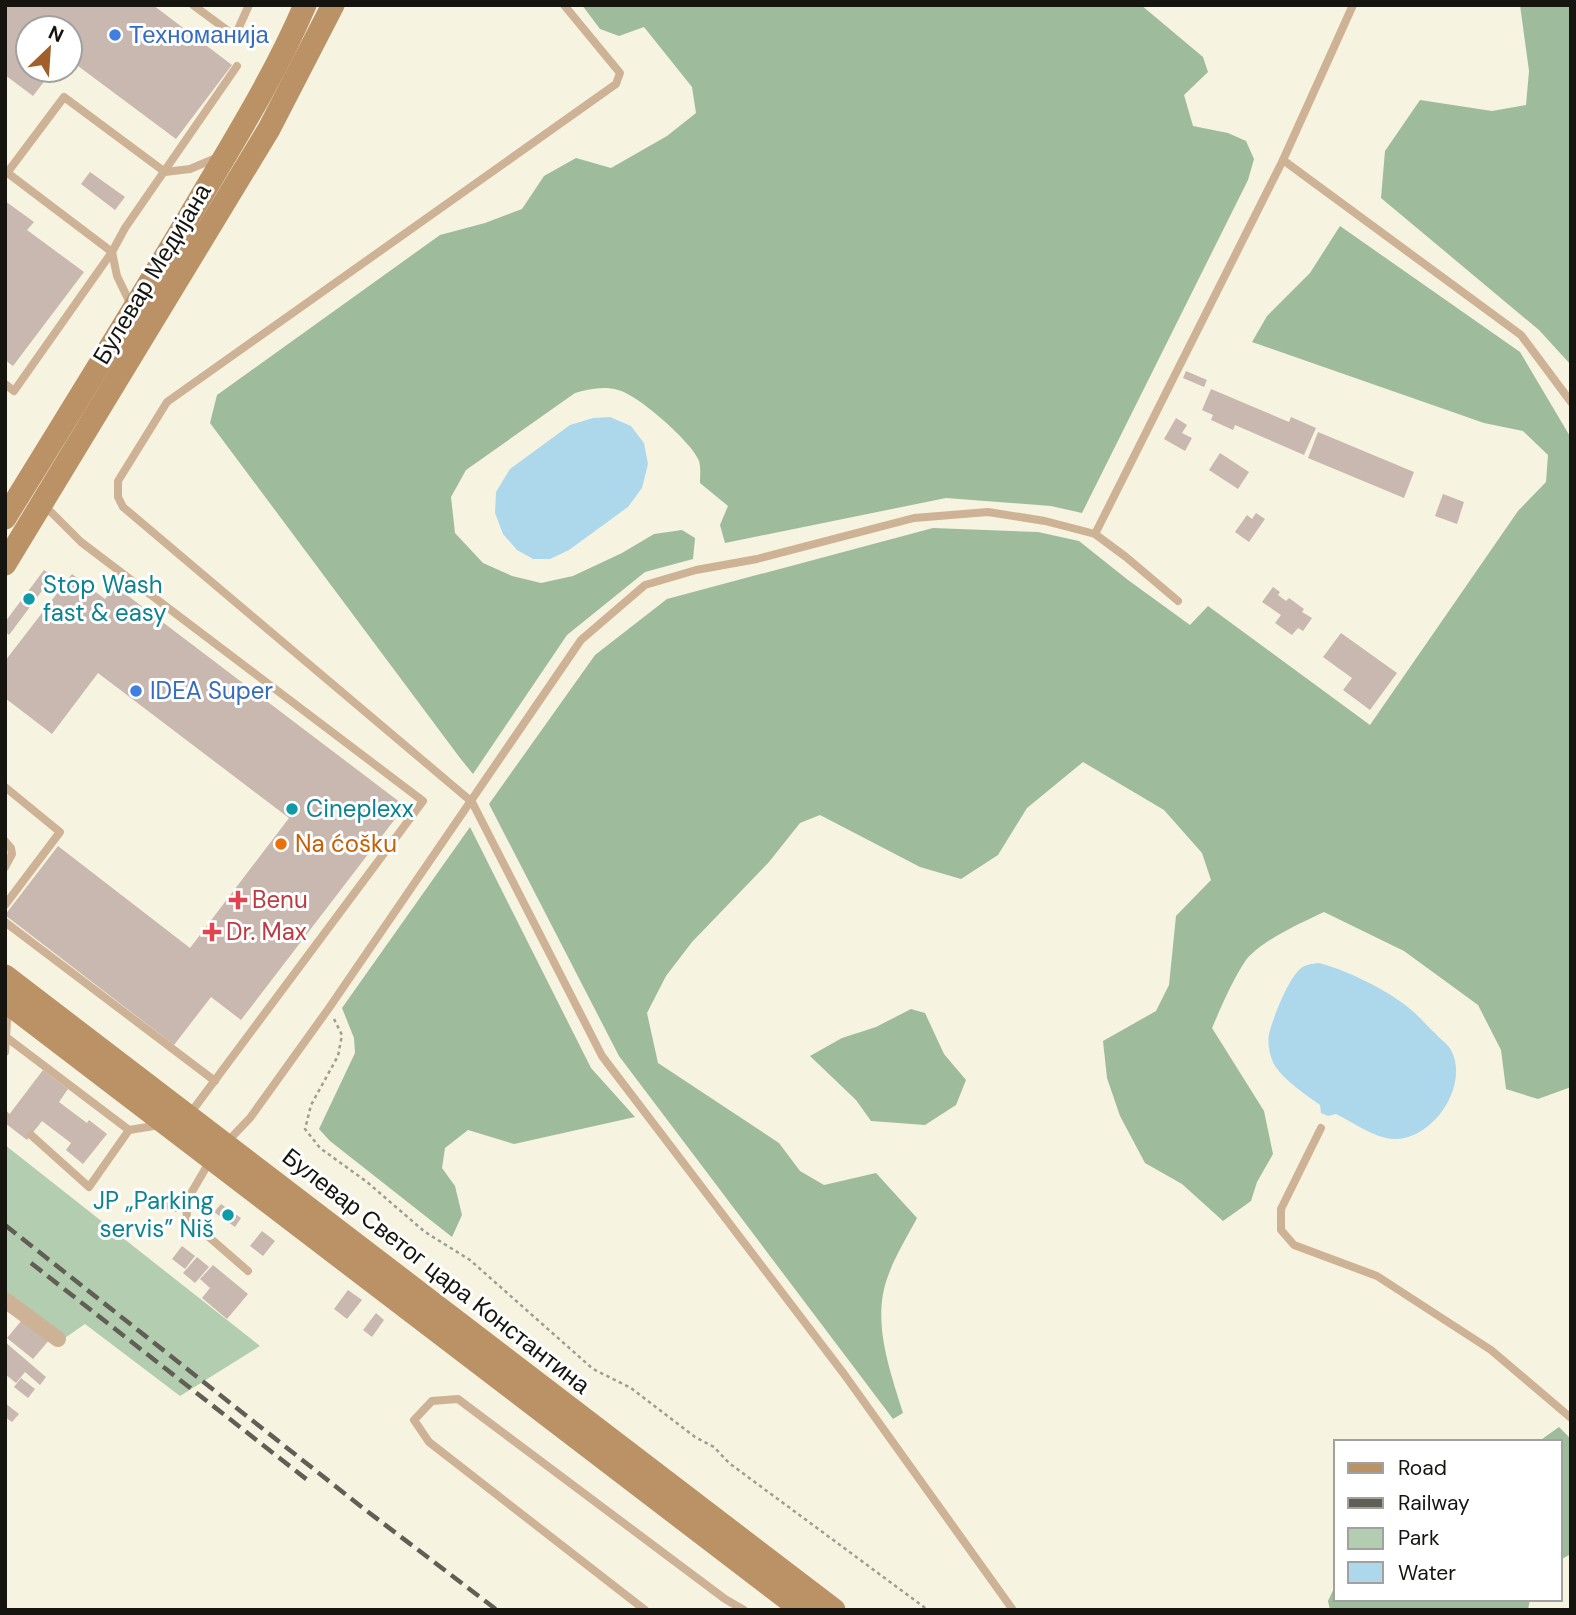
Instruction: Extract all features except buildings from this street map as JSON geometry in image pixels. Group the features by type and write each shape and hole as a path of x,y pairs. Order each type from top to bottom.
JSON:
{"main road":[{"name":"Булевар Медијана","path":"5,518 134,310 232,144 286,50 306,5"},
{"name":"Булевар Медијана","path":"5,564 270,129 333,5"},
{"name":"Булевар Светог цара Константина","path":"5,975 189,1115 219,1150 802,1610"},
{"name":"Булевар Светог цара Константина","path":"7,1003 166,1124 219,1150 834,1610"}],"street":[{"path":"7,1305 58,1339"}],"lane":[{"path":"194,5 235,36 249,5"},
{"path":"564,5 620,73 617,84 167,402 118,481 118,497 123,507 472,802 601,1056 844,1374 1013,1610"},
{"path":"1095,534 1283,160 1353,5"},
{"path":"5,384 14,391 112,252 125,228 237,66"},
{"path":"134,310 122,288 112,252 6,172 64,97 164,172 202,166 232,144"},
{"path":"1283,160 1521,335 1571,402"},
{"path":"40,508 51,512 81,542 424,801 189,1115"},
{"path":"169,1206 177,1208 186,1202 219,1150 250,1118 472,802 581,640 645,585 696,570 757,559 914,518 988,512 1045,521 1095,534 1178,601"},
{"path":"5,787 60,832 5,905"},
{"path":"5,841 12,854 5,867"},
{"path":"5,922 215,1081"},
{"path":"5,1052 7,1003"},
{"path":"6,1037 129,1130"},
{"path":"31,1135 89,1187 129,1130 166,1124"},
{"path":"1321,1128 1281,1209 1281,1230 1294,1245 1377,1276 1491,1350 1571,1418"},
{"path":"186,1202 185,1213 190,1223 248,1271"},
{"path":"645,1610 429,1443 414,1420 432,1401 457,1399 725,1599 744,1610"}],"path":[{"path":"329,1008 342,1035 338,1056 311,1105 305,1129 320,1148 367,1182 425,1232 470,1260 593,1369 631,1388 695,1437 714,1447 729,1463 928,1610"}],"green space":[{"path":"582,5 1141,5 1203,57 1208,72 1184,95 1193,126 1228,133 1246,141 1254,159 1248,180 1082,513 1051,506 946,498 725,543 720,525 728,506 700,483 700,464 695,453 676,432 638,400 627,393 607,388 575,393 466,470 451,497 455,533 483,563 512,576 541,583 573,576 622,553 654,534 682,530 695,538 693,559 645,572 567,635 473,774 210,423 217,395 440,235 485,223 522,209 544,176 576,158 611,168 667,136 696,113 692,87 644,27 619,36 600,29"},
{"path":"1520,5 1571,5 1571,365 1539,330 1381,198 1385,151 1420,100 1492,111 1526,105 1529,71"},
{"path":"1340,226 1520,352 1571,438 1571,1087 1538,1099 1506,1089 1501,1050 1478,1005 1404,951 1324,912 1282,933 1261,946 1246,960 1212,1028 1264,1111 1273,1154 1257,1182 1251,1201 1223,1221 1182,1184 1145,1163 1120,1116 1107,1078 1103,1041 1156,1011 1169,985 1176,916 1211,880 1202,853 1164,810 1083,762 1027,808 998,855 961,879 920,867 820,815 800,823 769,862 692,942 666,976 647,1013 658,1063 779,1143 800,1171 824,1185 876,1173 917,1218 894,1261 883,1293 881,1310 884,1345 903,1413 893,1419 619,1056 489,804 595,655 667,599 933,528 1038,532 1079,541 1190,625 1208,606 1370,725 1518,511 1546,482 1548,455 1523,431 1484,423 1252,342 1267,316 1310,273"},
{"path":"470,827 591,1068 635,1117 514,1144 468,1130 445,1148 442,1168 455,1186 462,1215 452,1237 330,1141 319,1129 355,1053 354,1038 342,1008"},
{"path":"911,1009 925,1013 944,1054 966,1080 956,1105 925,1125 871,1121 856,1100 810,1056 842,1038 876,1027"},
{"path":"5,1145 260,1346 180,1396 85,1324 62,1340 5,1297"},
{"path":"1559,1427 1571,1439 1571,1554 1562,1559 1562,1440 1541,1440"},
{"path":"1334,1588 1334,1601 1530,1601 1528,1610 1330,1610 1328,1601"}],"water":[{"path":"610,417 631,426 644,443 648,464 642,488 628,507 569,550 550,559 533,559 517,550 503,534 495,513 496,492 510,469 570,425 593,418"},
{"path":"1319,963 1390,994 1413,1011 1450,1048 1456,1064 1452,1094 1434,1121 1422,1130 1408,1137 1387,1138 1336,1114 1328,1116 1321,1113 1320,1105 1290,1082 1275,1066 1268,1038 1281,1001 1299,970 1306,965"}],"railway":[{"path":"5,1225 363,1508 497,1610"},
{"path":"31,1263 310,1482"}],"place":[{"name":"Техноманија","path":"115,35"},
{"name":"Stop Wash fast & easy","path":"29,599"},
{"name":"IDEA Super","path":"136,691"},
{"name":"Cineplexx","path":"292,809"},
{"name":"Na ćošku","path":"281,844"},
{"name":"Benu","path":"238,900"},
{"name":"Dr. Max","path":"212,932"},
{"name":"JP „Parking servis” Niš","path":"228,1215"}]}
